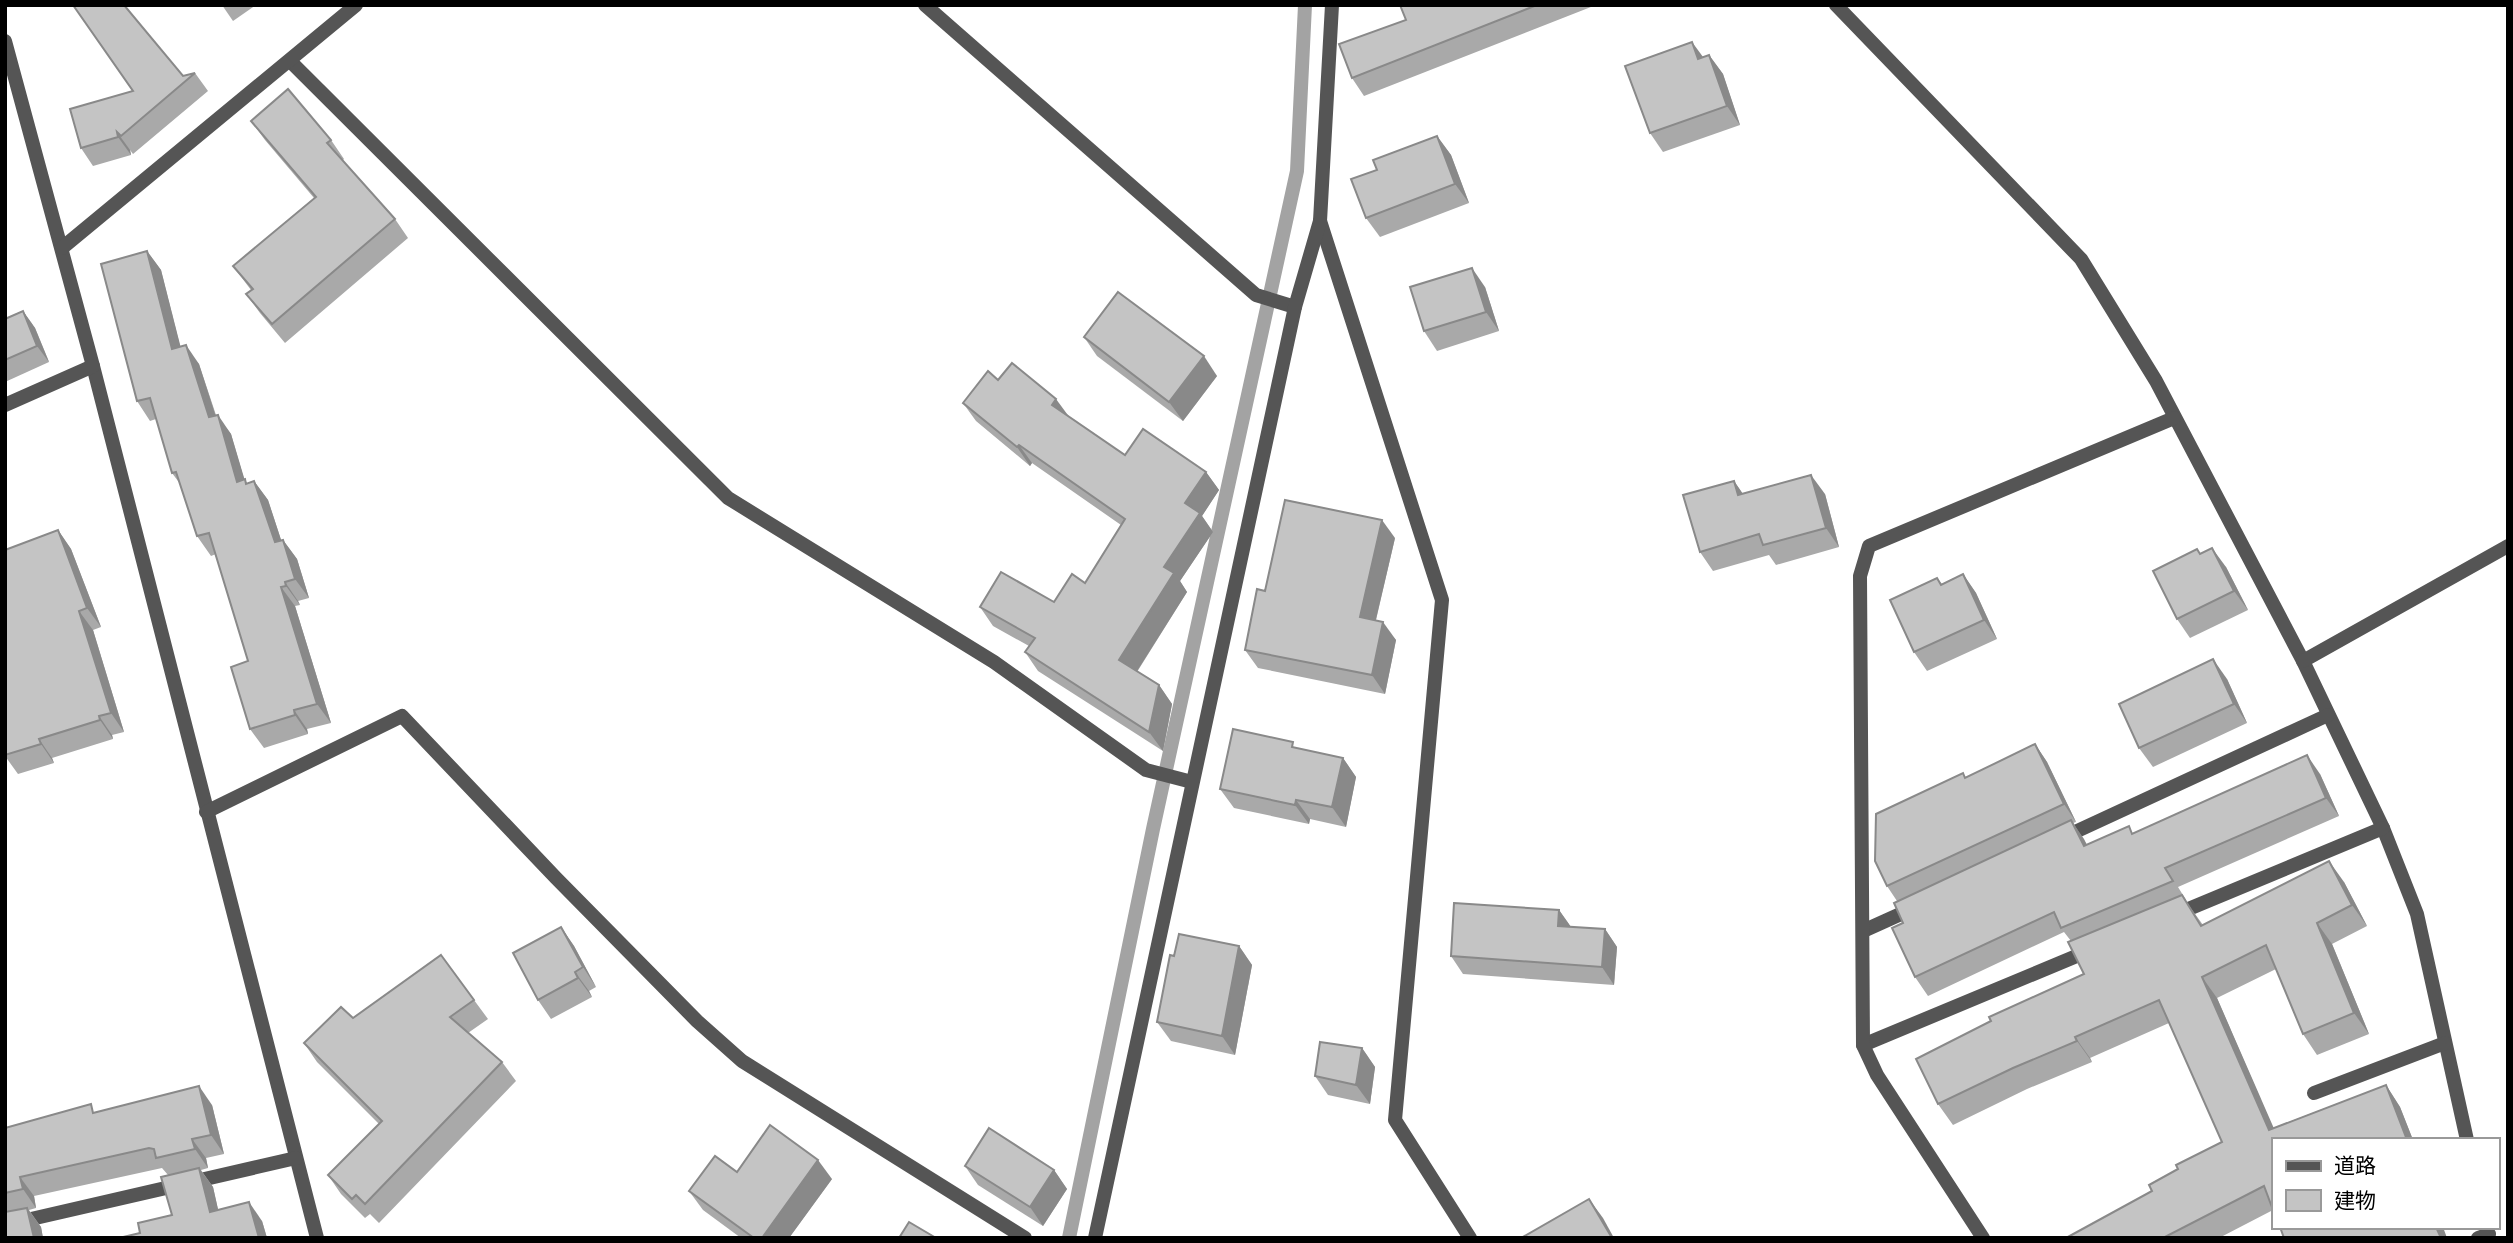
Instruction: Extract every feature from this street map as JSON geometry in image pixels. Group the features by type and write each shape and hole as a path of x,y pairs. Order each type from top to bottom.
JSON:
{"street":[{"path":"62,248 356,5"},
{"path":"925,5 1256,295 1295,307"},
{"path":"1095,1238 1295,307 1320,221 1332,5"},
{"path":"1836,5 2081,259 2156,381 2303,661 2383,828 2417,914 2467,1138"},
{"path":"5,41 93,366 317,1238"},
{"path":"289,61 728,498 994,662 1146,770 1192,782"},
{"path":"1320,221 1442,600 1395,1120 1471,1238"},
{"path":"5,405 93,366"},
{"path":"1983,1238 1877,1075 1863,1045 1860,576 1869,545 2174,418"},
{"path":"2303,661 2508,546"},
{"path":"2052,844 2328,715"},
{"path":"206,812 402,716 556,878 697,1021 742,1061 1025,1238"},
{"path":"2155,923 2383,828"},
{"path":"1863,931 1926,902"},
{"path":"1863,1045 2104,944"},
{"path":"2314,1093 2445,1043"},
{"path":"5,1224 296,1157"}],"building":[{"path":"73,5 124,5 183,76 195,73 121,136 117,132 118,137 81,148 70,109 133,91"},
{"path":"1400,5 1537,5 1352,78 1339,44 1406,20"},
{"path":"1692,42 1698,59 1709,55 1727,106 1650,133 1625,66"},
{"path":"288,89 331,140 327,143 395,219 272,324 246,294 253,289 233,266 316,197 251,121"},
{"path":"1437,136 1455,184 1366,218 1351,179 1377,170 1373,160"},
{"path":"147,251 172,349 186,345 209,417 218,415 237,482 245,479 246,484 254,481 275,542 283,540 295,579 285,582 286,586 281,587 317,704 294,710 295,715 250,729 231,667 248,661 209,533 197,536 176,472 172,473 150,398 137,401 101,264"},
{"path":"1472,268 1486,312 1424,331 1410,287"},
{"path":"1118,292 1204,356 1169,402 1084,337"},
{"path":"23,311 37,346 5,360 5,319"},
{"path":"1012,363 1056,399 1052,405 1125,455 1143,429 1206,472 1185,503 1200,513 1164,567 1174,573 1119,660 1159,685 1149,732 1025,652 1035,638 980,607 1001,572 1054,602 1072,574 1085,583 1125,519 1019,445 1017,447 963,403 988,371 998,380"},
{"path":"1811,475 1826,528 1763,545 1759,534 1700,552 1683,495 1734,481 1738,495"},
{"path":"1285,500 1382,520 1360,617 1383,622 1372,675 1245,650 1257,589 1265,591"},
{"path":"58,530 87,608 79,611 111,713 99,716 100,720 39,739 41,744 5,755 5,550"},
{"path":"2212,548 2234,591 2177,619 2153,571 2197,549 2200,554"},
{"path":"1963,574 1984,620 1914,652 1890,600 1937,578 1941,585"},
{"path":"2213,659 2234,704 2139,748 2119,704"},
{"path":"1233,729 1293,742 1292,747 1343,758 1332,807 1296,800 1295,805 1220,789"},
{"path":"2035,744 2064,804 1887,886 1875,861 1876,814 1963,773 1965,778"},
{"path":"2307,755 2326,798 2165,868 2173,881 2061,928 2054,912 1915,977 1892,928 1903,923 1894,903 2071,820 2084,846 2129,826 2132,834"},
{"path":"2329,861 2352,905 2317,923 2354,1013 2303,1034 2266,945 2202,977 2269,1130 2386,1085 2406,1138 2272,1138 2272,1207 2264,1186 2163,1238 2066,1238 2152,1191 2149,1185 2178,1169 2176,1165 2222,1142 2159,1000 2075,1037 2077,1041 1938,1104 1916,1059 1991,1021 1989,1017 2084,974 2068,942 2182,895 2201,926"},
{"path":"1454,903 1559,910 1558,926 1605,929 1602,967 1451,956"},
{"path":"561,927 583,967 575,972 578,978 538,1000 513,953"},
{"path":"1179,934 1239,946 1222,1036 1157,1022 1170,955 1174,956"},
{"path":"441,955 474,1000 450,1017 502,1062 365,1204 356,1195 352,1199 328,1175 382,1121 304,1043 341,1007 353,1018"},
{"path":"1320,1042 1362,1048 1356,1085 1315,1076"},
{"path":"199,1086 211,1135 192,1139 195,1149 156,1158 154,1149 149,1148 20,1177 23,1189 5,1193 5,1128 91,1104 93,1113"},
{"path":"770,1125 818,1160 762,1238 754,1238 689,1191 715,1156 737,1172"},
{"path":"989,1128 1054,1170 1030,1207 965,1166"},
{"path":"199,1168 210,1212 249,1202 259,1238 119,1238 140,1233 138,1223 172,1215 161,1177"},
{"path":"1589,1199 1612,1238 1521,1238"},
{"path":"27,1208 34,1238 5,1238 5,1212"},
{"path":"909,1222 936,1238 899,1238"},
{"path":"2281,1229 2437,1229 2441,1238 2284,1238"}],"waterway":[{"path":"1069,1238 1153,829 1297,171 1305,5"}]}
